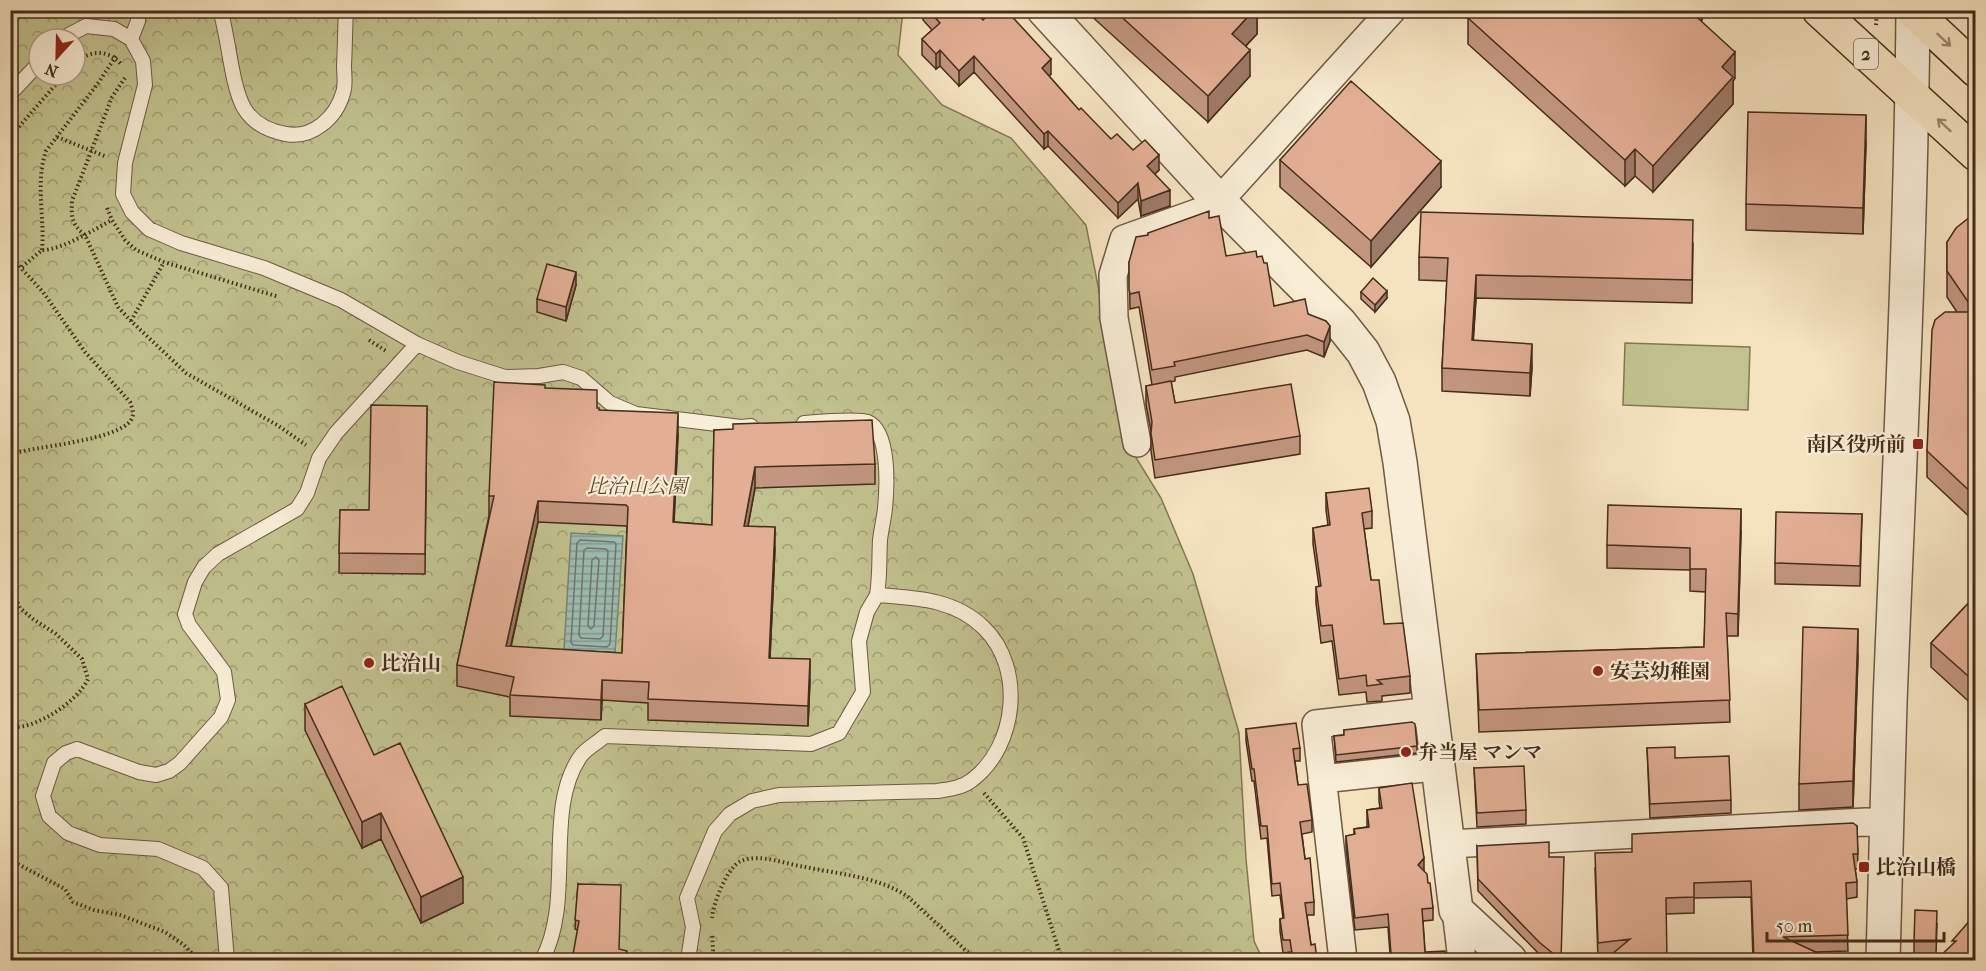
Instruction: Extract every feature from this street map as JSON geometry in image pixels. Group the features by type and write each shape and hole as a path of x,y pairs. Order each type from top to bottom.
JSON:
{"highway":[{"name":"2","path":"1819,10 1976,154"},
{"path":"1912,11 1976,70"}],"street":[{"path":"1044,10 1219,201 1340,323 1363,352 1379,382 1393,421 1400,462 1462,960"},
{"path":"1137,443 1114,318 1113,275 1124,239 1205,210 1219,201 1392,10"},
{"path":"1883,960 1912,96 1912,11"},
{"path":"1343,960 1316,724 1432,711"},
{"path":"1322,779 1424,768"},
{"path":"1449,843 1866,822 1887,823"},
{"path":"1456,910 1510,960"}],"lane":[{"path":"131,39 138,21 138,10"},
{"path":"220,10 239,96 245,109 259,125 296,136 309,133 321,126 337,109 344,91 346,10"},
{"path":"84,27 114,29 131,39 143,61 145,85 125,163 123,194 132,212 149,229 181,243 264,268 341,300 378,319 417,344 458,362 505,376 539,376 563,372 580,378 610,403 636,414 741,427 765,425"},
{"path":"10,94 27,76"},
{"path":"227,960 220,888 203,867 158,849 100,845 68,833 49,816 43,796 54,763 66,753 77,749 139,772 156,775 169,771 180,763 221,717 228,700 224,672 189,625 185,614 190,594 204,567 218,554 297,509 307,493 319,458 336,433 417,344"},
{"path":"542,960 558,914 562,814 569,779 581,755 605,736 811,744 838,733 863,692 859,641 867,612 877,595 881,575 880,538 885,509 885,449 878,431 867,422 836,420 788,424"},
{"path":"688,960 693,927 687,898 715,831 730,814 752,801 779,795 938,791 961,787 984,769 997,749 1009,719 1011,697 1009,677 999,647 984,628 963,612 929,599 877,595"}],"path":[{"path":"42,250 42,163 46,151 131,39"},
{"path":"87,55 104,53 116,57"},
{"path":"125,78 112,97 72,201 71,217 76,227 86,235 118,307 131,321 186,373 277,425 307,446 319,458"},
{"path":"10,137 54,87"},
{"path":"57,137 108,157"},
{"path":"22,267 42,250 49,250 86,235 112,220"},
{"path":"10,256 43,292 85,352 130,402 133,410 132,419 127,424 107,434 10,454"},
{"path":"131,321 164,262 284,298"},
{"path":"366,338 399,362"},
{"path":"10,586 20,608 56,634 82,659 88,679 84,689 61,708 30,724 19,728 10,727"},
{"path":"972,780 1023,838 1062,960"},
{"path":"711,922 713,910 728,872 739,861 756,858 840,873 898,890 976,960"},
{"path":"10,860 65,889 73,902 94,910 120,915 165,932 184,945 198,960"},
{"path":"711,960 712,932"}],"green space":[{"name":"比治山公園","path":"10,11 903,11 898,55 942,105 1011,138 1086,225 1130,448 1161,498 1193,574 1239,733 1246,859 1254,941 1263,960 11,960"},
{"path":"1625,343 1750,347 1748,410 1623,405"}],"water":[{"path":"571,533 623,536 615,653 564,650"}],"building":[{"path":"928,10 974,10 983,20 994,10 1006,10 1051,59 1042,68 1079,110 1081,108 1111,139 1117,134 1133,150 1145,140 1159,155 1147,166 1170,190 1141,201 1138,183 1118,203 1048,131 1044,134 974,56 959,71 940,50 936,54 922,39 940,23"},
{"path":"1114,10 1254,10 1232,34 1250,50 1208,96"},
{"path":"1475,10 1689,10 1735,52 1722,67 1733,77 1653,166 1635,149 1625,160 1468,18"},
{"path":"1351,81 1441,161 1371,241 1280,160"},
{"path":"1748,112 1866,115 1863,208 1746,204"},
{"path":"1209,211 1209,218 1219,216 1226,256 1256,251 1257,257 1262,256 1264,263 1267,263 1274,306 1305,299 1308,314 1326,321 1330,326 1324,342 1307,335 1174,362 1175,366 1152,370 1139,292 1130,294 1129,289 1129,262 1136,237 1148,235 1148,233"},
{"path":"1421,212 1693,220 1692,280 1476,275 1472,340 1532,344 1530,373 1442,368 1448,258 1419,257"},
{"path":"1976,216 1976,497 1927,451 1932,330 1935,320 1945,312 1975,312 1947,271 1947,242 1956,228 1970,217"},
{"path":"547,264 576,272 566,307 537,299"},
{"path":"1373,278 1387,291 1375,305 1361,292"},
{"path":"1171,381 1175,403 1291,384 1300,436 1155,460 1146,386"},
{"path":"494,382 545,385 545,388 597,390 599,410 678,413 673,522 712,525 714,430 733,429 733,424 872,420 875,464 755,467 744,526 775,527 769,658 810,659 808,706 648,699 649,682 602,680 601,700 510,695 514,677 457,665 494,496 489,496","holes":["538,501 626,505 628,507 622,653 506,646"]},
{"path":"371,405 427,406 425,554 339,553 340,510 369,510"},
{"path":"1369,488 1372,511 1362,513 1371,580 1379,580 1384,624 1403,623 1410,676 1377,680 1382,684 1367,686 1366,675 1339,679 1332,625 1321,626 1316,587 1321,586 1313,528 1330,525 1326,493"},
{"path":"1608,505 1741,509 1738,614 1726,613 1730,700 1479,710 1476,654 1704,647 1706,569 1690,569 1690,548 1607,545"},
{"path":"1776,512 1862,514 1860,566 1775,563"},
{"path":"1976,595 1976,683 1931,643"},
{"path":"1803,627 1858,629 1853,781 1799,784"},
{"path":"342,686 374,755 400,743 463,877 421,897 381,813 362,822 305,704"},
{"path":"1412,722 1415,724 1417,746 1336,755 1334,736 1344,735 1344,730"},
{"path":"1296,723 1300,748 1293,749 1298,785 1307,784 1312,820 1300,822 1305,859 1310,858 1314,902 1305,903 1311,945 1315,944 1317,960 1293,960 1290,940 1283,940 1280,919 1284,918 1280,883 1272,884 1267,826 1261,826 1246,729"},
{"path":"1675,747 1675,758 1729,756 1731,800 1650,804 1647,748"},
{"path":"1524,766 1526,810 1477,813 1474,768"},
{"path":"1412,783 1424,858 1418,865 1427,874 1433,908 1422,909 1425,952 1445,951 1445,960 1373,960 1373,955 1391,954 1388,914 1355,918 1346,836 1355,834 1354,829 1369,827 1367,810 1382,808 1379,788"},
{"path":"1853,823 1857,826 1858,854 1853,854 1857,882 1846,883 1848,935 1783,937 1833,960 1754,960 1751,881 1694,883 1694,897 1666,898 1667,960 1605,960 1630,939 1598,943 1595,853 1632,852 1632,834"},
{"path":"1549,842 1549,857 1564,857 1561,960 1539,942 1478,879 1477,846"},
{"path":"578,884 621,885 619,949 627,951 625,960 572,960 579,921 575,920"},
{"path":"1915,910 1937,911 1936,941 1914,941"},
{"path":"1972,918 1976,921 1976,960 1936,960 1956,941 1952,941"}],"place":[{"name":"南区役所前","path":"1918,444"},
{"name":"比治山","path":"369,663"},
{"name":"安芸幼稚園","path":"1598,671"},
{"name":"弁当屋 マンマ","path":"1406,752"},
{"name":"比治山橋","path":"1864,867"}]}
